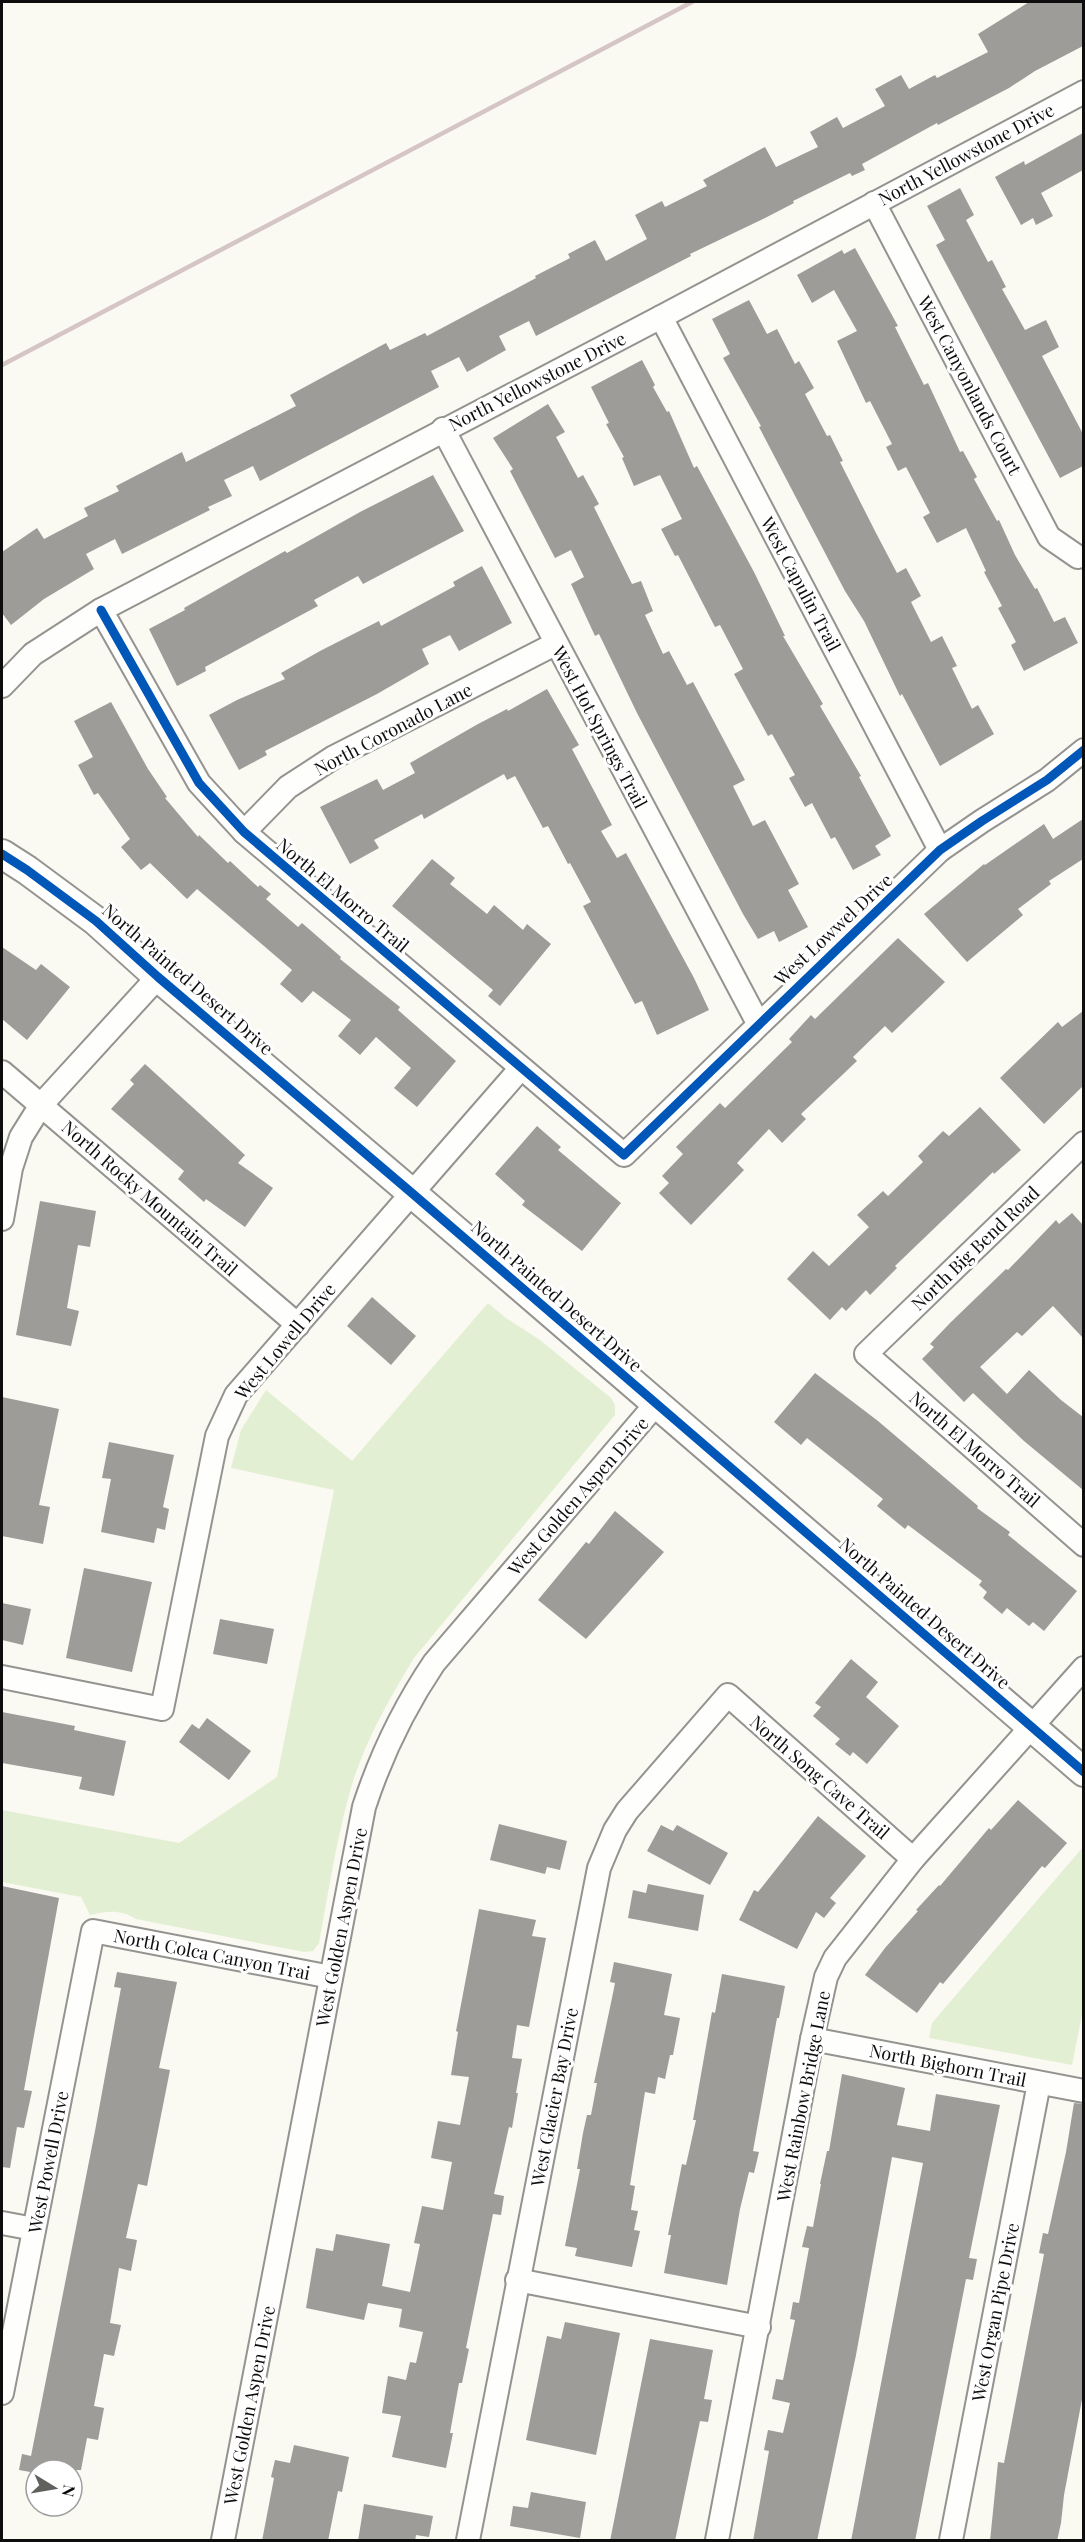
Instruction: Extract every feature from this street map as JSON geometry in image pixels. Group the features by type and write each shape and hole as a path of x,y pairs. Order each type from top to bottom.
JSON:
{"street":[{"name":"North Yellowstone Drive","path":"2,686 11,674 33,654 100,610 661,317 1083,92"},
{"name":"West Canyonlands Court","path":"874,203 1049,537 1078,557"},
{"name":"West Capulin Trail","path":"661,317 940,850"},
{"name":"West Hot Springs Trail","path":"443,429 758,1023"},
{"name":"North El Morro Trail","path":"100,610 199,783 244,832 624,1155"},
{"name":"North Coronado Lane","path":"244,832 288,787 334,757 555,644"},
{"name":"West Lowwel Drive","path":"624,1155 758,1023 940,850 1047,780 1083,750"},
{"name":"North Painted Desert Drive","path":"2,854 88,915 1083,1772"},
{"path":"2,1219 11,1168 21,1137 41,1105 158,977"},
{"name":"West Lowell Drive","path":"2,1677 162,1709 217,1436 236,1395 521,1068"},
{"name":"North Rocky Mountain Trail","path":"2,1072 298,1325"},
{"name":"North Big Bend Road","path":"866,1354 1083,1143"},
{"name":"North El Morro Trail","path":"866,1354 1083,1545"},
{"name":"West Golden Aspen Drive","path":"224,2541 364,1807 377,1768 412,1696 434,1664 656,1404"},
{"name":"West Rainbow Bridge Lane","path":"717,2541 812,2039 826,1977 835,1958 913,1859 1083,1668"},
{"name":"North Song Cave Trail","path":"728,1695 913,1859"},
{"name":"West Glacier Bay Drive","path":"468,2541 599,1868 615,1830 627,1811 728,1695"},
{"name":"North Colca Canyon Trai","path":"93,1931 331,1977"},
{"name":"West Powell Drive","path":"2,2393 93,1931"},
{"name":"North Bighorn Trail","path":"812,2039 1083,2091"},
{"name":"West Organ Pipe Drive","path":"951,2541 1039,2083"},
{"path":"2,2223 34,2229"},
{"path":"518,2280 759,2327"}],"green space":[{"path":"488,1303 540,1340 611,1398 615,1405 615,1415 414,1658 395,1691 368,1741 354,1777 340,1831 319,1943 313,1951 304,1952 136,1919 119,1912 90,1915 81,1897 2,1882 2,1810 179,1843 277,1777 334,1490 231,1468 241,1430 266,1390 352,1461"},
{"path":"1083,1847 1083,2010 1072,2065 929,2038 932,2023"}],"building":[{"path":"1029,2 1083,2 1083,46 1035,71 1009,88 938,125 937,123 862,164 865,170 852,176 850,173 793,201 794,203 690,254 691,256 536,336 529,321 499,336 506,350 467,372 459,357 431,371 439,387 260,481 253,466 224,480 232,496 208,507 210,510 122,554 115,539 86,554 94,569 44,599 11,625 2,613 2,552 37,528 44,539 88,516 84,508 119,491 116,486 182,452 186,462 296,406 290,395 386,343 390,350 425,333 427,336 536,278 535,276 570,258 568,254 595,240 606,261 647,239 635,215 662,201 665,207 707,186 703,180 765,147 776,167 818,147 810,132 837,117 843,128 885,106 875,89 901,75 909,89 935,75 937,78 988,52 978,34"},
{"path":"1083,133 1083,170 1041,193 1053,216 1036,225 1033,218 1021,225 995,177 1024,161 1025,165"},
{"path":"960,188 974,215 966,220 988,262 992,260 1006,287 1002,289 1025,330 1046,320 1059,347 1042,356 1083,434 1083,466 1060,478 936,245 945,240 927,206"},
{"path":"855,248 898,326 895,327 924,385 928,383 960,452 963,451 977,477 974,479 997,521 999,520 1015,555 1035,589 1037,588 1054,622 1065,617 1078,643 1024,671 1011,645 1016,642 998,608 1002,606 984,572 986,571 966,528 937,543 923,517 930,513 906,467 898,471 886,447 892,444 870,401 866,403 837,341 857,331 834,290 812,303 797,275 842,250 844,254"},
{"path":"749,300 767,334 777,329 795,364 799,361 814,388 805,394 827,436 830,435 843,461 840,462 876,533 897,573 906,568 921,596 911,602 931,642 942,636 957,666 952,668 972,709 978,705 994,734 940,766 902,694 900,696 864,621 845,591 759,427 761,426 723,358 730,354 712,319"},
{"path":"642,360 655,385 653,387 667,412 669,411 694,468 697,466 754,572 785,636 783,636 823,704 820,706 861,776 859,777 891,836 875,846 881,855 853,870 835,837 831,839 812,803 805,807 789,778 795,775 772,734 768,736 734,674 743,669 720,625 715,627 678,555 675,556 661,529 682,519 660,475 634,486 622,458 624,457 606,424 609,423 591,387"},
{"path":"548,404 565,432 556,437 578,478 583,475 599,504 594,507 632,584 641,581 653,611 645,615 663,654 669,651 687,685 693,682 745,780 733,786 753,826 765,820 799,884 788,890 808,927 779,942 774,931 758,939 743,914 637,713 599,634 595,636 571,584 584,577 571,550 555,558 510,471 513,469 493,438"},
{"path":"433,475 464,531 363,584 358,576 314,600 318,606 205,667 206,671 177,686 149,629 285,551 287,553"},
{"path":"482,566 512,623 459,651 450,635 422,649 429,664 377,694 265,751 267,755 239,770 209,715 285,679 281,673 379,621 381,626 455,586 453,582"},
{"path":"547,689 579,745 572,749 612,825 601,831 617,858 626,853 709,1010 657,1035 642,1001 635,1004 583,906 591,902 570,863 568,864 548,826 543,828 515,776 507,780 504,774 424,819 422,814 374,840 379,848 350,864 320,807 377,779 383,790 415,773 410,763 478,724 507,709 508,711"},
{"path":"111,702 148,769 167,797 165,798 198,837 199,835 228,863 230,861 258,887 260,885 271,894 266,899 298,927 302,923 341,957 340,959 400,1007 398,1010 456,1061 417,1107 394,1088 411,1068 376,1037 360,1055 338,1036 351,1020 313,991 302,1003 280,984 292,970 197,889 187,899 150,863 141,870 121,847 130,839 98,793 94,795 78,765 93,757 74,721"},
{"path":"1083,819 1083,859 1049,881 1051,884 1018,909 1023,915 967,962 924,914 984,864 1044,824 1053,839"},
{"path":"432,859 455,878 450,884 487,914 494,905 523,930 527,924 551,944 500,1006 488,996 493,990 392,906"},
{"path":"898,938 945,982 892,1033 885,1026 853,1057 857,1061 801,1114 806,1119 782,1143 769,1129 737,1163 744,1170 691,1225 659,1193 669,1183 662,1176 683,1154 676,1147 720,1103 725,1108 792,1042 789,1039 811,1015 815,1019"},
{"path":"2,947 36,970 41,964 70,987 27,1040 2,1019"},
{"path":"1083,1011 1083,1086 1044,1124 1000,1078 1058,1022 1062,1027"},
{"path":"145,1064 245,1155 238,1163 273,1188 245,1227 206,1199 204,1202 178,1179 184,1171 111,1109 134,1084 130,1080"},
{"path":"980,1107 1021,1150 994,1174 993,1172 895,1266 897,1268 870,1295 866,1290 846,1311 842,1307 830,1320 787,1279 813,1251 829,1266 869,1227 857,1215 883,1191 888,1196 923,1162 918,1156 943,1131 949,1136"},
{"path":"537,1126 561,1147 558,1150 621,1203 582,1251 522,1205 525,1201 495,1174"},
{"path":"40,1201 96,1211 90,1247 78,1245 67,1308 79,1311 71,1346 16,1335"},
{"path":"1072,1213 1083,1225 1083,1338 1053,1306 1022,1336 1017,1332 980,1367 1007,1394 1029,1370 1083,1417 1083,1490 1024,1441 973,1393 964,1402 922,1359 934,1347 930,1344 950,1323 1006,1269 1008,1270 1056,1220 1059,1224"},
{"path":"372,1297 416,1336 391,1365 347,1326"},
{"path":"815,1373 878,1421 978,1506 977,1508 1010,1532 1008,1535 1077,1591 1044,1631 1033,1622 1029,1626 1007,1608 1002,1614 983,1598 987,1592 979,1585 982,1581 908,1525 905,1529 877,1506 883,1499 807,1438 801,1445 774,1422"},
{"path":"2,1397 59,1409 39,1505 50,1507 43,1544 2,1536"},
{"path":"109,1442 174,1455 163,1507 169,1509 165,1530 157,1528 154,1543 101,1532 111,1479 102,1478"},
{"path":"615,1511 664,1552 586,1639 538,1600 586,1542 589,1544"},
{"path":"84,1568 152,1582 132,1672 66,1658"},
{"path":"2,1603 31,1609 23,1645 2,1640"},
{"path":"220,1619 274,1629 267,1664 213,1654"},
{"path":"851,1659 878,1682 866,1697 899,1726 867,1764 853,1752 850,1756 835,1744 840,1739 813,1716 821,1707 815,1703"},
{"path":"2,1712 75,1726 74,1730 126,1741 114,1796 79,1789 82,1777 2,1763"},
{"path":"207,1718 251,1751 229,1780 179,1742 192,1724 199,1729"},
{"path":"1018,1800 1067,1843 1045,1868 1042,1866 943,1984 940,1982 917,2013 865,1975 885,1948 918,1911 916,1910 940,1886 989,1828 991,1830"},
{"path":"818,1816 866,1856 830,1898 836,1903 824,1918 816,1912 797,1949 739,1920 754,1890 758,1892"},
{"path":"499,1824 567,1841 560,1870 547,1867 545,1874 490,1860"},
{"path":"661,1825 673,1831 677,1825 728,1853 710,1885 647,1851"},
{"path":"648,1884 704,1895 698,1931 628,1918 633,1890 646,1893"},
{"path":"2,1886 59,1898 24,2090 32,2091 24,2128 17,2127 10,2168 2,2167"},
{"path":"479,1909 536,1920 532,1936 546,1938 529,2027 517,2025 512,2058 522,2059 516,2093 518,2093 512,2128 509,2127 494,2194 504,2196 501,2215 493,2214 466,2348 469,2349 462,2383 459,2383 446,2468 392,2457 401,2416 382,2413 388,2376 406,2380 410,2362 416,2363 423,2332 399,2327 402,2309 368,2303 364,2320 306,2308 316,2248 333,2251 336,2234 390,2244 382,2286 410,2292 420,2244 414,2243 422,2206 443,2210 452,2162 431,2158 438,2121 460,2125 469,2077 451,2075 458,2032 456,2031"},
{"path":"614,1962 672,1974 664,2015 680,2018 673,2055 670,2055 665,2079 658,2077 655,2094 645,2092 630,2185 635,2186 631,2210 638,2211 634,2230 640,2231 632,2267 575,2256 577,2248 565,2246 580,2169 577,2169 583,2133 587,2115 591,2115 597,2083 594,2083 615,1983 610,1982"},
{"path":"117,1972 177,1982 159,2068 170,2070 147,2186 138,2184 126,2238 137,2240 131,2271 119,2268 110,2323 121,2325 114,2356 104,2354 94,2406 104,2408 98,2440 87,2438 83,2458 24,2458 24,2471 19,2470 22,2454 31,2456 95,2131 121,1988 114,1987"},
{"path":"722,1974 785,1986 753,2151 759,2152 754,2173 749,2172 740,2209 727,2285 664,2273 671,2235 668,2235 682,2164 686,2165 696,2120 693,2120 712,2012 715,2013"},
{"path":"842,2074 905,2088 897,2125 930,2131 936,2094 1000,2105 969,2258 977,2259 973,2280 966,2279 915,2541 851,2541 923,2163 892,2157 856,2355 817,2541 753,2541 769,2451 764,2450 768,2430 783,2433 790,2403 772,2399 776,2379 783,2380 795,2320 790,2319 793,2302 799,2303 809,2248 802,2247 807,2226 813,2227"},
{"path":"1074,2103 1083,2104 1083,2394 1061,2523 1057,2541 990,2541 998,2462 1004,2463 1044,2254 1039,2253 1043,2233 1048,2234"},
{"path":"565,2322 620,2333 596,2455 526,2440 547,2336 561,2339"},
{"path":"650,2339 713,2350 704,2399 712,2400 708,2422 700,2421 675,2541 610,2541"},
{"path":"294,2445 349,2457 342,2492 338,2491 328,2541 262,2541 274,2478 271,2477 275,2460 290,2463"},
{"path":"531,2492 586,2502 580,2538 510,2526 513,2506 528,2508"},
{"path":"364,2504 433,2516 429,2537 416,2535 415,2541 358,2541"}],"railway":[{"path":"2,365 692,2"}],"cycle path":[{"path":"101,610 199,783 244,832 624,1155 940,850 1047,780 1084,750"},
{"path":"2,854 96,921 158,977 1084,1772"}]}
